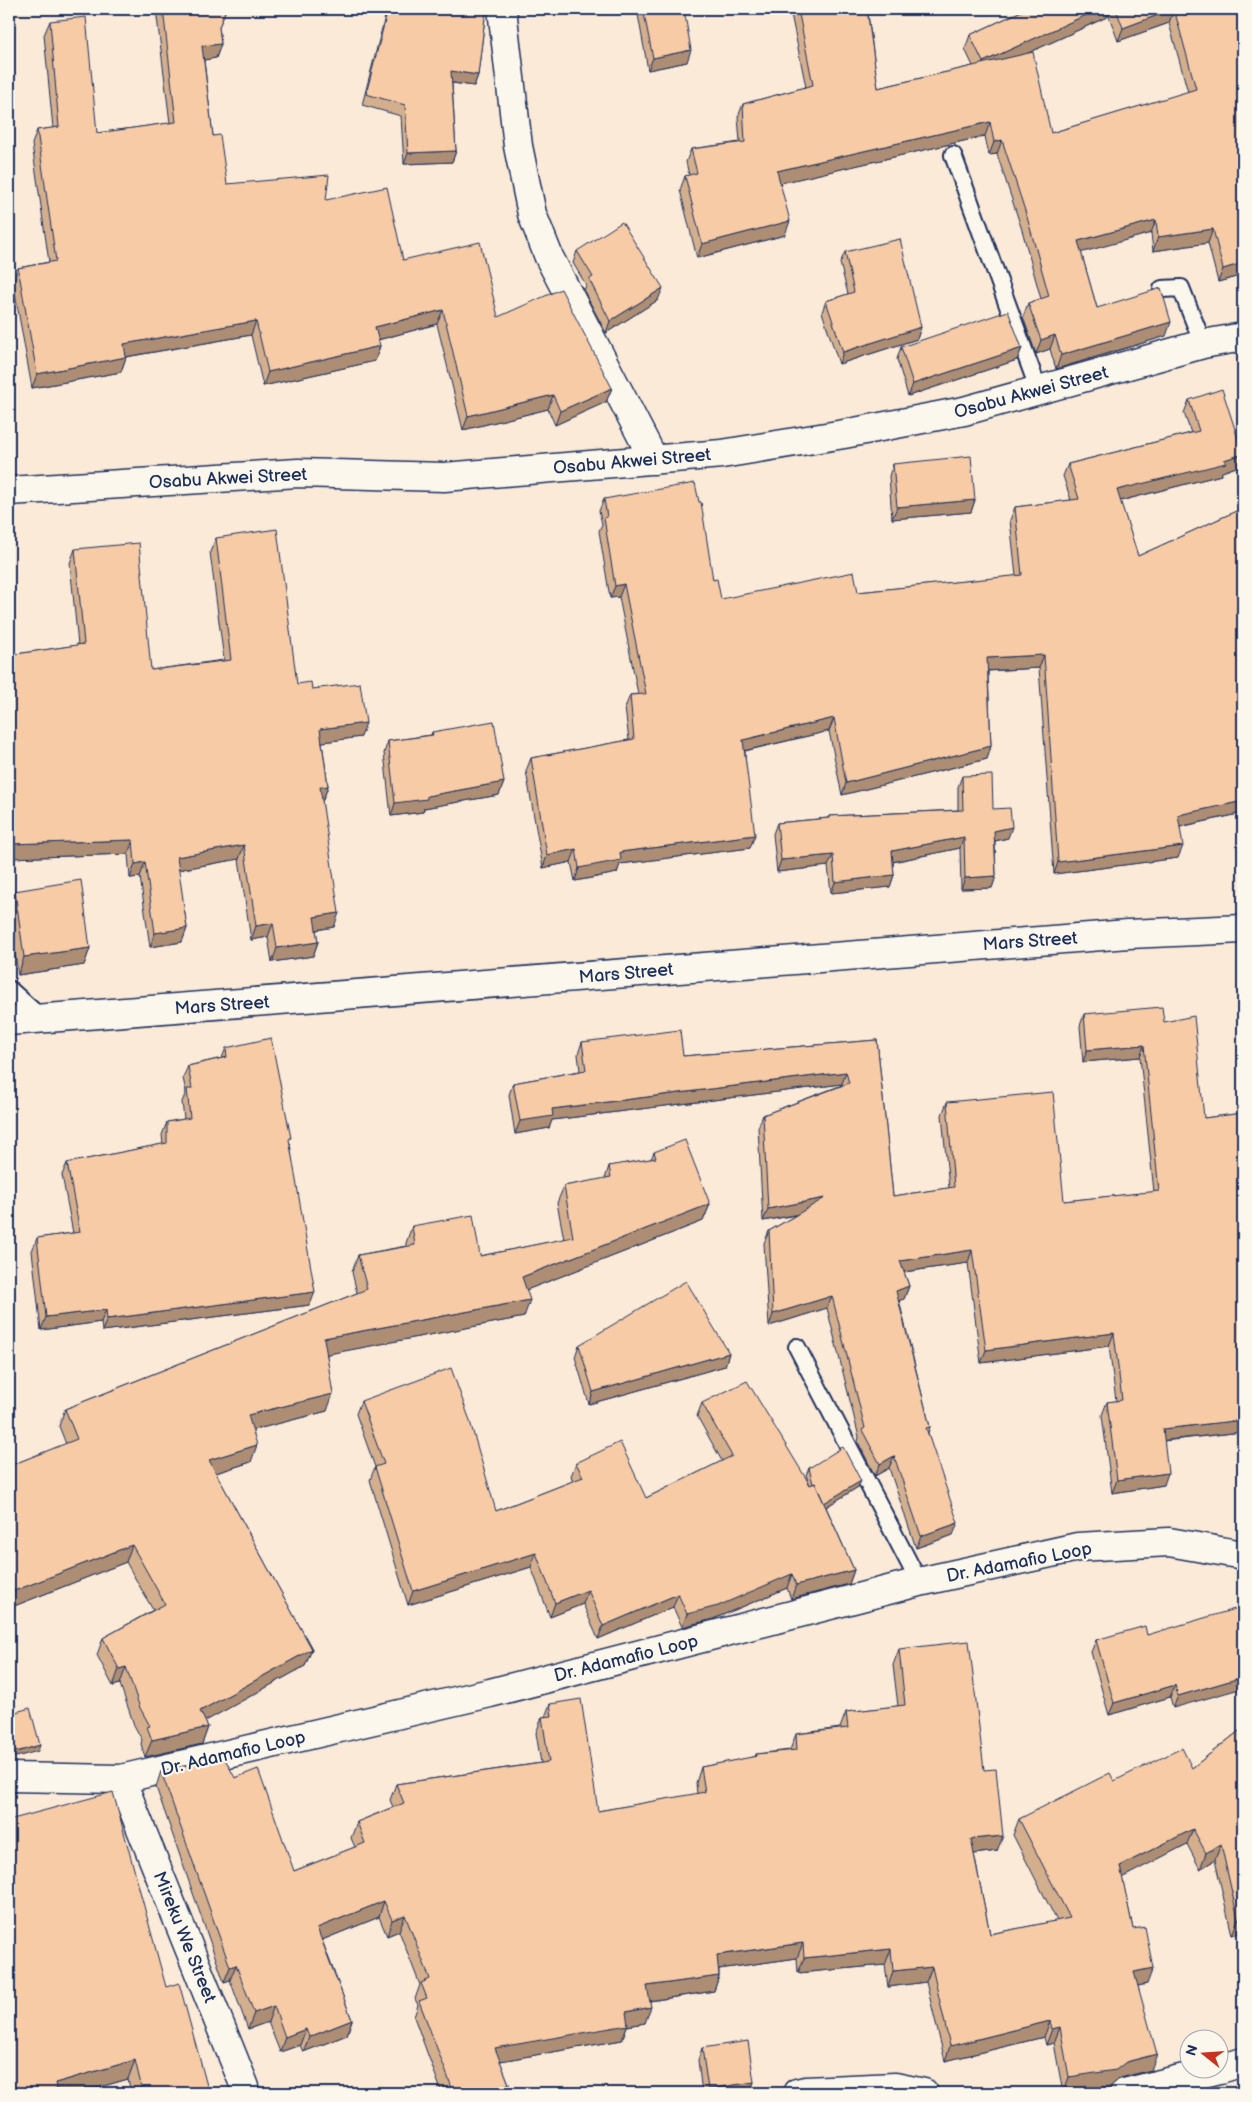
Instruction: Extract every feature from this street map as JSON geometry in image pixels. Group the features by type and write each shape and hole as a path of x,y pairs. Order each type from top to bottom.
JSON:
{"street":[{"path":"502,9 518,146 532,214 548,257 654,460"},
{"name":"Osabu Akwei Street","path":"9,491 298,473 444,477 722,454 844,434 964,411 1203,344 1243,337"},
{"name":"Mars Street","path":"9,1021 1128,934 1243,929"},
{"name":"Dr. Adamafio Loop","path":"9,1777 121,1779 490,1693 920,1582 1078,1547 1169,1542 1243,1555"},
{"name":"Mireku We Street","path":"121,1779 249,2091"},
{"path":"1124,2093 1232,2069"},
{"path":"797,2093 895,2087 924,2093"}],"lane":[{"path":"953,155 1039,391"},
{"path":"1162,290 1181,288 1203,344"},
{"path":"9,989 41,1018"},
{"path":"796,1347 920,1582"}],"building":[{"path":"163,9 226,9 219,27 221,44 202,46 213,136 220,135 227,184 329,175 326,200 387,187 403,260 480,242 498,317 561,289 612,388 560,411 553,395 468,416 443,310 375,327 380,346 268,372 256,321 124,344 126,357 37,374 18,268 56,261 37,130 59,127 50,21 86,17 97,133 176,122"},
{"path":"388,9 486,9 478,75 451,71 456,151 408,153 405,105 366,94"},
{"path":"643,9 684,9 691,50 653,58"},
{"path":"798,9 867,9 878,88 1033,52 1051,133 1196,89 1174,9 1243,9 1243,263 1223,269 1213,229 1158,237 1156,220 1078,241 1097,308 1161,288 1171,322 1061,355 1055,335 1041,340 1028,303 1049,296 1027,217 1002,140 994,142 990,122 777,171 790,221 702,244 685,176 697,173 691,149 745,142 743,104 813,85"},
{"path":"1026,9 1099,9 983,62 970,35"},
{"path":"1116,9 1174,9 1123,28"},
{"path":"622,222 663,288 610,321 589,279 593,277 577,251"},
{"path":"900,239 921,327 843,352 826,301 854,292 845,252"},
{"path":"1008,311 1022,348 913,384 901,347"},
{"path":"1222,389 1243,454 1224,460 1226,463 1117,490 1138,556 1243,508 1243,801 1178,815 1183,846 1058,862 1044,655 987,658 991,746 846,783 834,718 743,740 755,835 620,852 621,860 579,868 576,849 547,855 531,758 634,739 630,695 646,694 624,584 615,586 604,518 607,517 604,499 695,483 699,502 701,502 713,580 717,579 721,599 854,572 858,592 1022,575 1015,507 1079,499 1068,464 1199,431 1189,400"},
{"path":"971,456 975,500 897,507 893,464"},
{"path":"277,529 297,684 311,682 312,689 360,683 366,723 320,729 328,786 320,787 339,913 314,917 318,942 277,948 273,923 256,926 244,845 177,857 187,928 155,933 145,862 135,864 133,840 9,844 9,655 84,644 75,549 139,543 151,670 231,660 216,538"},
{"path":"494,721 504,782 427,796 427,799 395,803 388,741 433,735 432,732"},
{"path":"992,775 993,809 1010,808 1012,827 994,831 996,876 965,878 964,837 892,851 894,875 835,882 833,855 781,860 777,823 829,818 829,816 963,810 962,776"},
{"path":"81,880 90,948 24,957 15,891"},
{"path":"1162,1007 1164,1022 1194,1016 1204,1118 1243,1113 1243,1348 1238,1348 1243,1392 1243,1420 1163,1429 1168,1473 1117,1480 1107,1402 1122,1400 1114,1333 986,1350 972,1250 900,1261 909,1286 896,1291 930,1427 926,1428 958,1523 921,1536 894,1456 880,1464 862,1430 865,1428 832,1296 773,1314 769,1231 825,1198 768,1209 763,1115 849,1083 846,1072 552,1109 553,1116 520,1121 513,1083 586,1070 582,1042 680,1030 683,1056 877,1040 893,1196 954,1187 947,1102 1053,1092 1064,1201 1159,1191 1144,1045 1087,1050 1084,1014"},
{"path":"271,1038 291,1138 289,1139 315,1292 107,1319 106,1310 46,1317 37,1238 80,1232 67,1163 167,1143 167,1122 190,1118 187,1089 192,1089 188,1066 227,1057 226,1048"},
{"path":"685,1140 710,1204 522,1277 530,1300 324,1338 333,1394 248,1415 257,1445 209,1460 312,1649 200,1711 208,1727 152,1740 147,1727 150,1726 140,1708 126,1667 119,1669 103,1638 165,1604 132,1545 14,1591 9,1577 9,1466 77,1439 65,1409 367,1289 358,1255 415,1245 412,1226 473,1215 480,1256 573,1237 564,1186 611,1177 609,1166 656,1158 654,1152"},
{"path":"686,1281 729,1353 593,1392 579,1345"},
{"path":"451,1368 469,1418 496,1511 583,1477 576,1463 620,1442 646,1498 732,1456 702,1403 747,1381 810,1485 815,1483 854,1570 796,1585 792,1574 718,1606 687,1614 678,1594 603,1626 588,1590 555,1603 536,1553 413,1591 375,1467 384,1464 361,1401"},
{"path":"843,1447 861,1481 824,1503 815,1483 813,1484 809,1468"},
{"path":"1238,1608 1243,1626 1243,1677 1178,1696 1175,1685 1114,1703 1096,1640 1145,1626 1147,1635"},
{"path":"969,1641 984,1770 996,1769 1003,1836 971,1839 990,1934 1070,1918 1019,1819 1110,1773 1114,1781 1182,1748 1192,1768 1243,1728 1243,1917 1238,1919 1221,1844 1206,1853 1193,1829 1120,1866 1133,1929 1145,1927 1153,1968 1134,1972 1157,2054 1126,2062 1116,2070 1069,2077 1060,2027 1052,2029 1050,2021 950,2046 932,1967 893,1971 891,1949 804,1958 803,1943 717,1955 719,1976 647,1986 651,2007 626,2012 628,2025 495,2048 509,2084 484,2093 454,2093 419,2001 427,1998 421,1983 430,1979 405,1915 392,1920 384,1901 317,1928 352,2020 309,2037 306,2029 285,2037 274,2006 254,2013 236,1965 230,1967 161,1771 224,1757 235,1778 258,1769 294,1871 365,1843 357,1822 404,1803 396,1784 549,1762 542,1717 552,1716 550,1704 581,1699 598,1811 705,1792 701,1767 757,1756 756,1754 797,1750 796,1734 848,1728 846,1712 905,1705 899,1649"},
{"path":"30,1708 40,1745 9,1754 9,1714"},
{"path":"113,1792 166,1987 179,1983 209,2093 143,2093 135,2060 55,2083 57,2093 9,2093 9,1820"},
{"path":"748,2041 754,2082 708,2089 702,2048"},
{"path":"1243,2086 1243,2093 1213,2093"}]}
